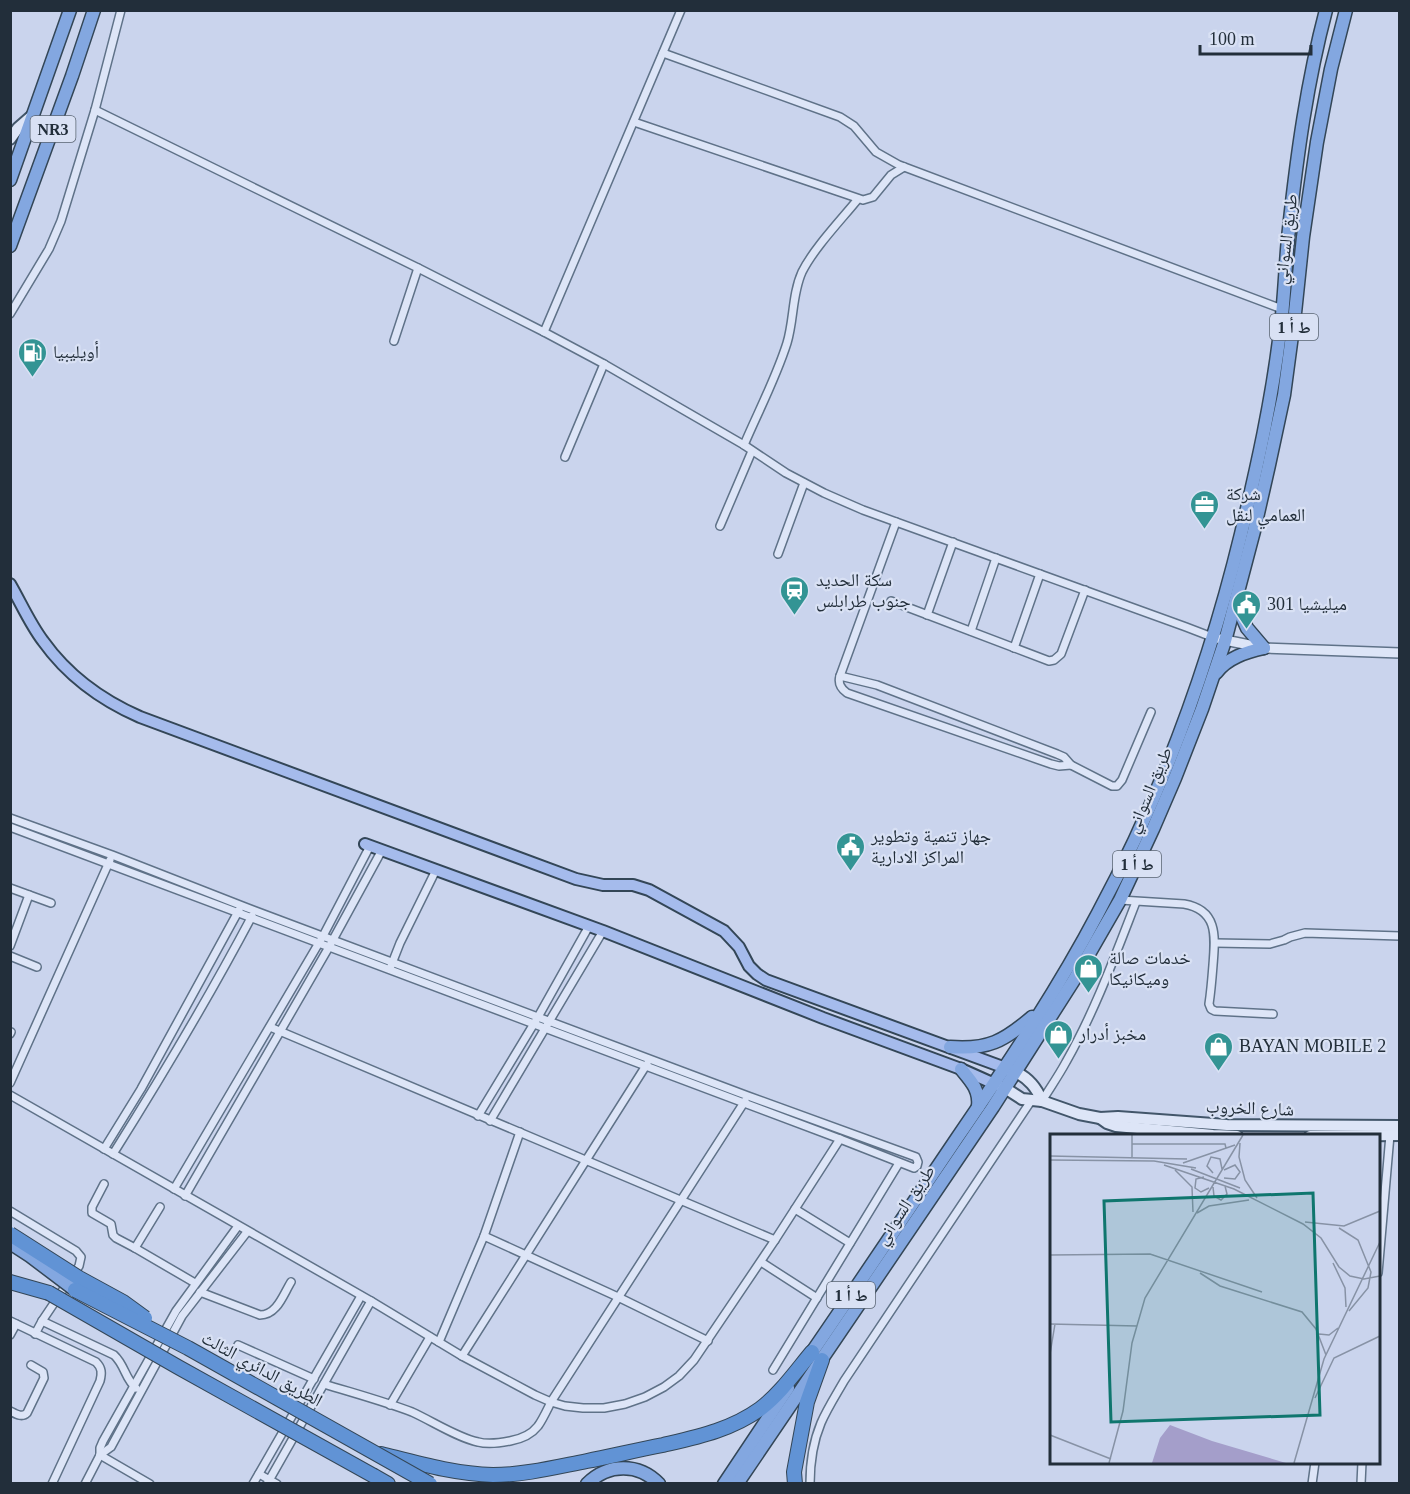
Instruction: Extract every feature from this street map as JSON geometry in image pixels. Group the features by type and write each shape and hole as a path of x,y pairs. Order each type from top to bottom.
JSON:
{"highway":[{"name":"NR3","path":"10,180 70,10"},
{"name":"NR3","path":"10,246 94,10"},
{"name":"طريق السواني","path":"1010,1069 1074,980 1120,900 1124,876 1142,825 1177,742 1212,637 1240,538 1272,393 1299,142 1326,10"},
{"name":"طريق السواني","path":"724,1484 817,1356 1000,1086 1084,938 1154,829 1225,641 1257,520 1284,394 1317,142 1331,69 1346,10"},
{"path":"1212,679 1229,661 1264,648 1247,628 1236,604"},
{"path":"950,1047 977,1047 1006,1038 1044,1006"},
{"path":"961,1069 978,1093 978,1107"},
{"name":"طريق السواني","path":"737,1484 978,1107 1000,1086"},
{"path":"10,1234 79,1278 123,1302 188,1348"},
{"path":"10,1243 75,1290"},
{"path":"10,1282 49,1293 377,1480 388,1484"},
{"name":"الطريق الدائري الثالث","path":"75,1290 188,1348 430,1484"},
{"path":"374,1453 476,1474 529,1472 597,1459 721,1430 762,1408 817,1356"},
{"path":"795,1484 794,1472 817,1356"},
{"path":"587,1484 605,1471 619,1468 645,1473 659,1484"}],"main road":[{"path":"10,139 18,128 34,114"},
{"path":"10,584 41,639 54,656 85,686 121,709 576,879 603,885 633,885 650,890 724,931 739,947 749,966 761,978 1010,1069 1031,1083 1039,1093 1036,1101"},
{"path":"368,845 603,931 1000,1086"},
{"path":"823,1018 830,1004"},
{"name":"شارع الخروب","path":"1000,1086 1018,1097 1069,1112 1100,1118 1118,1117 1227,1130 1400,1126"},
{"name":"شارع الخروب","path":"1100,1118 1116,1126 1178,1134"}],"street":[{"path":"10,314 44,258 57,231 95,110 121,10"},
{"path":"544,332 681,10"},
{"path":"663,53 840,117 854,126 876,152 891,161 1282,309"},
{"path":"95,110 544,332 744,445 804,483 843,502 1225,641 1264,648 1400,653"},
{"path":"634,122 863,200 873,197 888,177 904,166"},
{"path":"744,445 782,358 801,275 812,256 858,199"},
{"path":"394,341 418,268"},
{"path":"565,457 604,364"},
{"path":"720,526 752,451"},
{"path":"778,554 804,483"},
{"path":"896,522 840,676 840,687 847,693 1051,764 1071,765"},
{"path":"927,615 953,542"},
{"path":"971,632 996,558"},
{"path":"1014,648 1040,574"},
{"path":"891,601 1045,660 1054,660 1061,654 1085,590"},
{"path":"840,676 877,685 1057,754 1064,757 1071,765 1112,786 1120,784 1151,712"},
{"path":"240,908 10,827 12,818 112,855 240,908 319,943 331,943"},
{"path":"174,1189 323,936 368,845"},
{"path":"185,1196 382,850"},
{"path":"10,1083 112,855"},
{"path":"391,966 436,870"},
{"path":"10,888 51,903"},
{"path":"10,946 29,895"},
{"path":"1120,900 1184,904 1197,908 1207,916 1215,935 1209,1004 1211,1009 1273,1014"},
{"path":"810,1484 812,1457 821,1423 844,1381 1036,1101 1066,1062 1111,967 1136,902"},
{"path":"104,1149 141,1089 240,908"},
{"path":"253,914 323,936 331,943 534,1024 899,1163 914,1168 917,1166 916,1157 550,1021 391,966"},
{"path":"113,1154 179,1047 253,914"},
{"path":"478,1116 534,1024 589,926"},
{"path":"490,1121 603,931"},
{"path":"1215,943 1270,944 1305,933 1400,936"},
{"path":"10,956 37,967"},
{"path":"270,1027 775,1240"},
{"path":"462,1356 650,1059"},
{"path":"10,1095 371,1301 462,1356 551,1402 583,1408 604,1408 625,1404 664,1388 679,1376 708,1341 840,1139"},
{"path":"324,1384 417,1415 478,1442 494,1443 521,1438 531,1433 538,1426 551,1402 748,1096"},
{"path":"439,1342 484,1236 520,1132"},
{"path":"1380,1257 1395,1135"},
{"path":"773,1370 899,1163"},
{"path":"104,1184 91,1212 111,1224 114,1237 195,1283"},
{"path":"135,1248 160,1207"},
{"path":"795,1209 850,1243"},
{"path":"10,1211 76,1251 81,1257 79,1266 35,1334"},
{"path":"100,1455 103,1441 176,1311 238,1226"},
{"path":"85,1484 100,1455 111,1447 182,1316 248,1232"},
{"path":"484,1236 708,1341"},
{"path":"761,1262 817,1298"},
{"path":"200,1292 260,1315 266,1315 275,1309 291,1282"},
{"path":"253,1484 361,1296"},
{"path":"259,1474 271,1482 371,1301"},
{"path":"42,1321 114,1355 122,1365 128,1379 141,1391"},
{"path":"10,1335 13,1322 96,1362 102,1374 52,1484"},
{"path":"390,1405 430,1337"},
{"path":"238,1345 314,1379"},
{"path":"10,1411 20,1415 26,1414 44,1378 43,1372 31,1365"},
{"path":"100,1455 150,1484"},
{"path":"1312,1484 1315,1464"},
{"path":"1361,1484 1362,1464"}],"place":[{"name":"أويليبيا","path":"32,378"},
{"name":"شركة العمامي لنقل","path":"1205,530"},
{"name":"سكة الحديد جنوب طرابلس","path":"795,616"},
{"name":"ميليشيا 301","path":"1246,630"},
{"name":"جهاز تنمية وتطوير المراكز الادارية","path":"850,872"},
{"name":"خدمات صالة وميكانيكا","path":"1088,994"},
{"name":"مخبز أدرار","path":"1058,1060"},
{"name":"BAYAN MOBILE 2","path":"1218,1072"}]}
